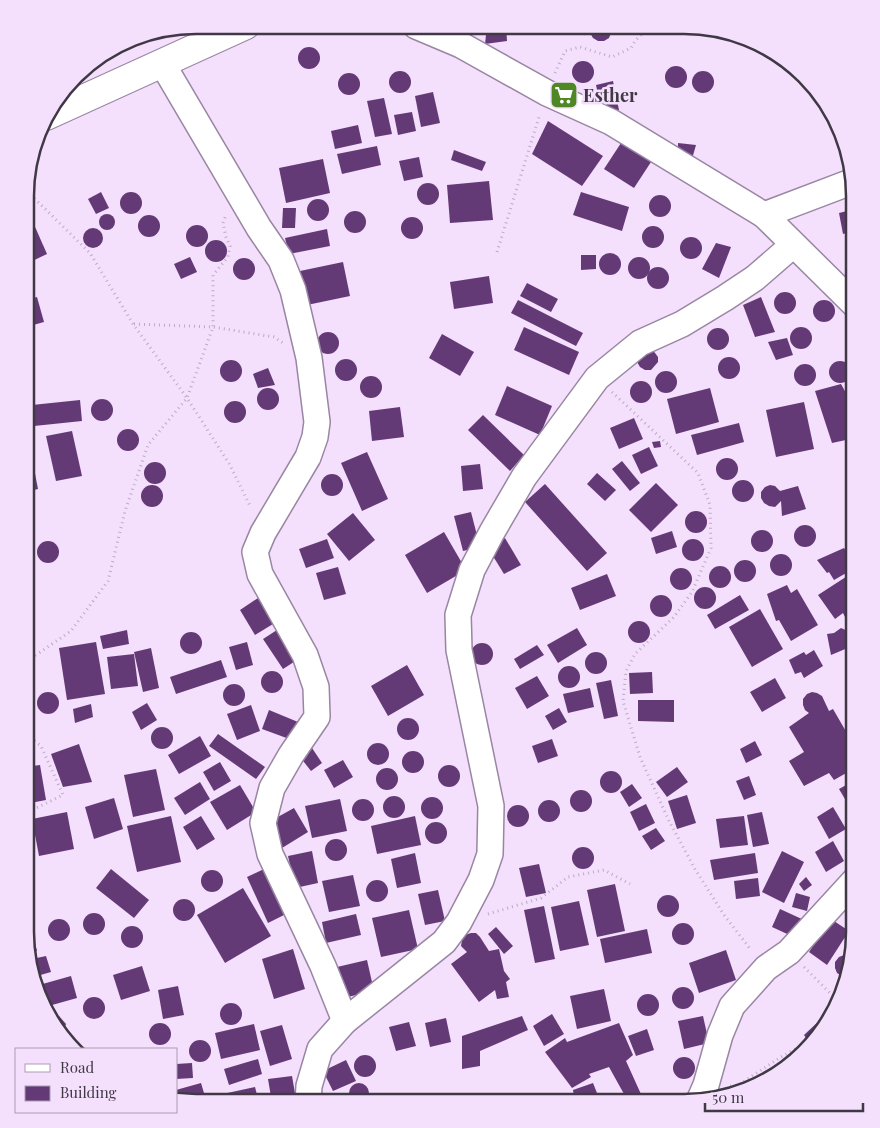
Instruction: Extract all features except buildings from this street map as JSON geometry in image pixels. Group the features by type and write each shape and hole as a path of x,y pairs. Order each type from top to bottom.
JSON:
{"street":[{"path":"59,110 226,34"},
{"path":"436,34 461,44 547,92 611,122 764,215 846,296"},
{"path":"162,63 259,228 281,260 293,290 309,358 317,422 315,437 308,457 262,533 255,552 260,574 305,655 316,687 317,717 291,755 272,788 263,823 270,854 323,966 344,1021"},
{"path":"764,215 845,184"},
{"path":"309,1094 309,1086 320,1050 344,1021 444,942 459,922 481,880 490,854 490,806 460,650 458,615 472,570 524,477 598,378 640,343 682,324 755,278 793,245"},
{"path":"702,1093 720,1035 732,1006 766,968 788,952 846,890"}],"path":[{"path":"497,252 547,92 565,51 580,47 612,57 631,48 642,34"},
{"path":"34,656 71,632 108,581 125,511 148,444 187,398 213,327 213,275 228,257 230,246 223,223 235,186"},
{"path":"34,198 90,253 133,324 187,398 230,465 262,533"},
{"path":"133,324 213,327 274,337 309,358"},
{"path":"598,378 698,472 710,505 711,548 692,592 674,617 635,654 626,671 622,700 640,757 669,821 686,853 724,915 766,968"},
{"path":"34,740 41,746 63,795 34,809"},
{"path":"459,922 541,898 568,877 604,870 630,884"},
{"path":"788,952 821,982 833,996"},
{"path":"740,1084 799,1047"},
{"path":"702,1093 731,1087"}],"place":[{"name":"Esther","path":"564,95"}]}
